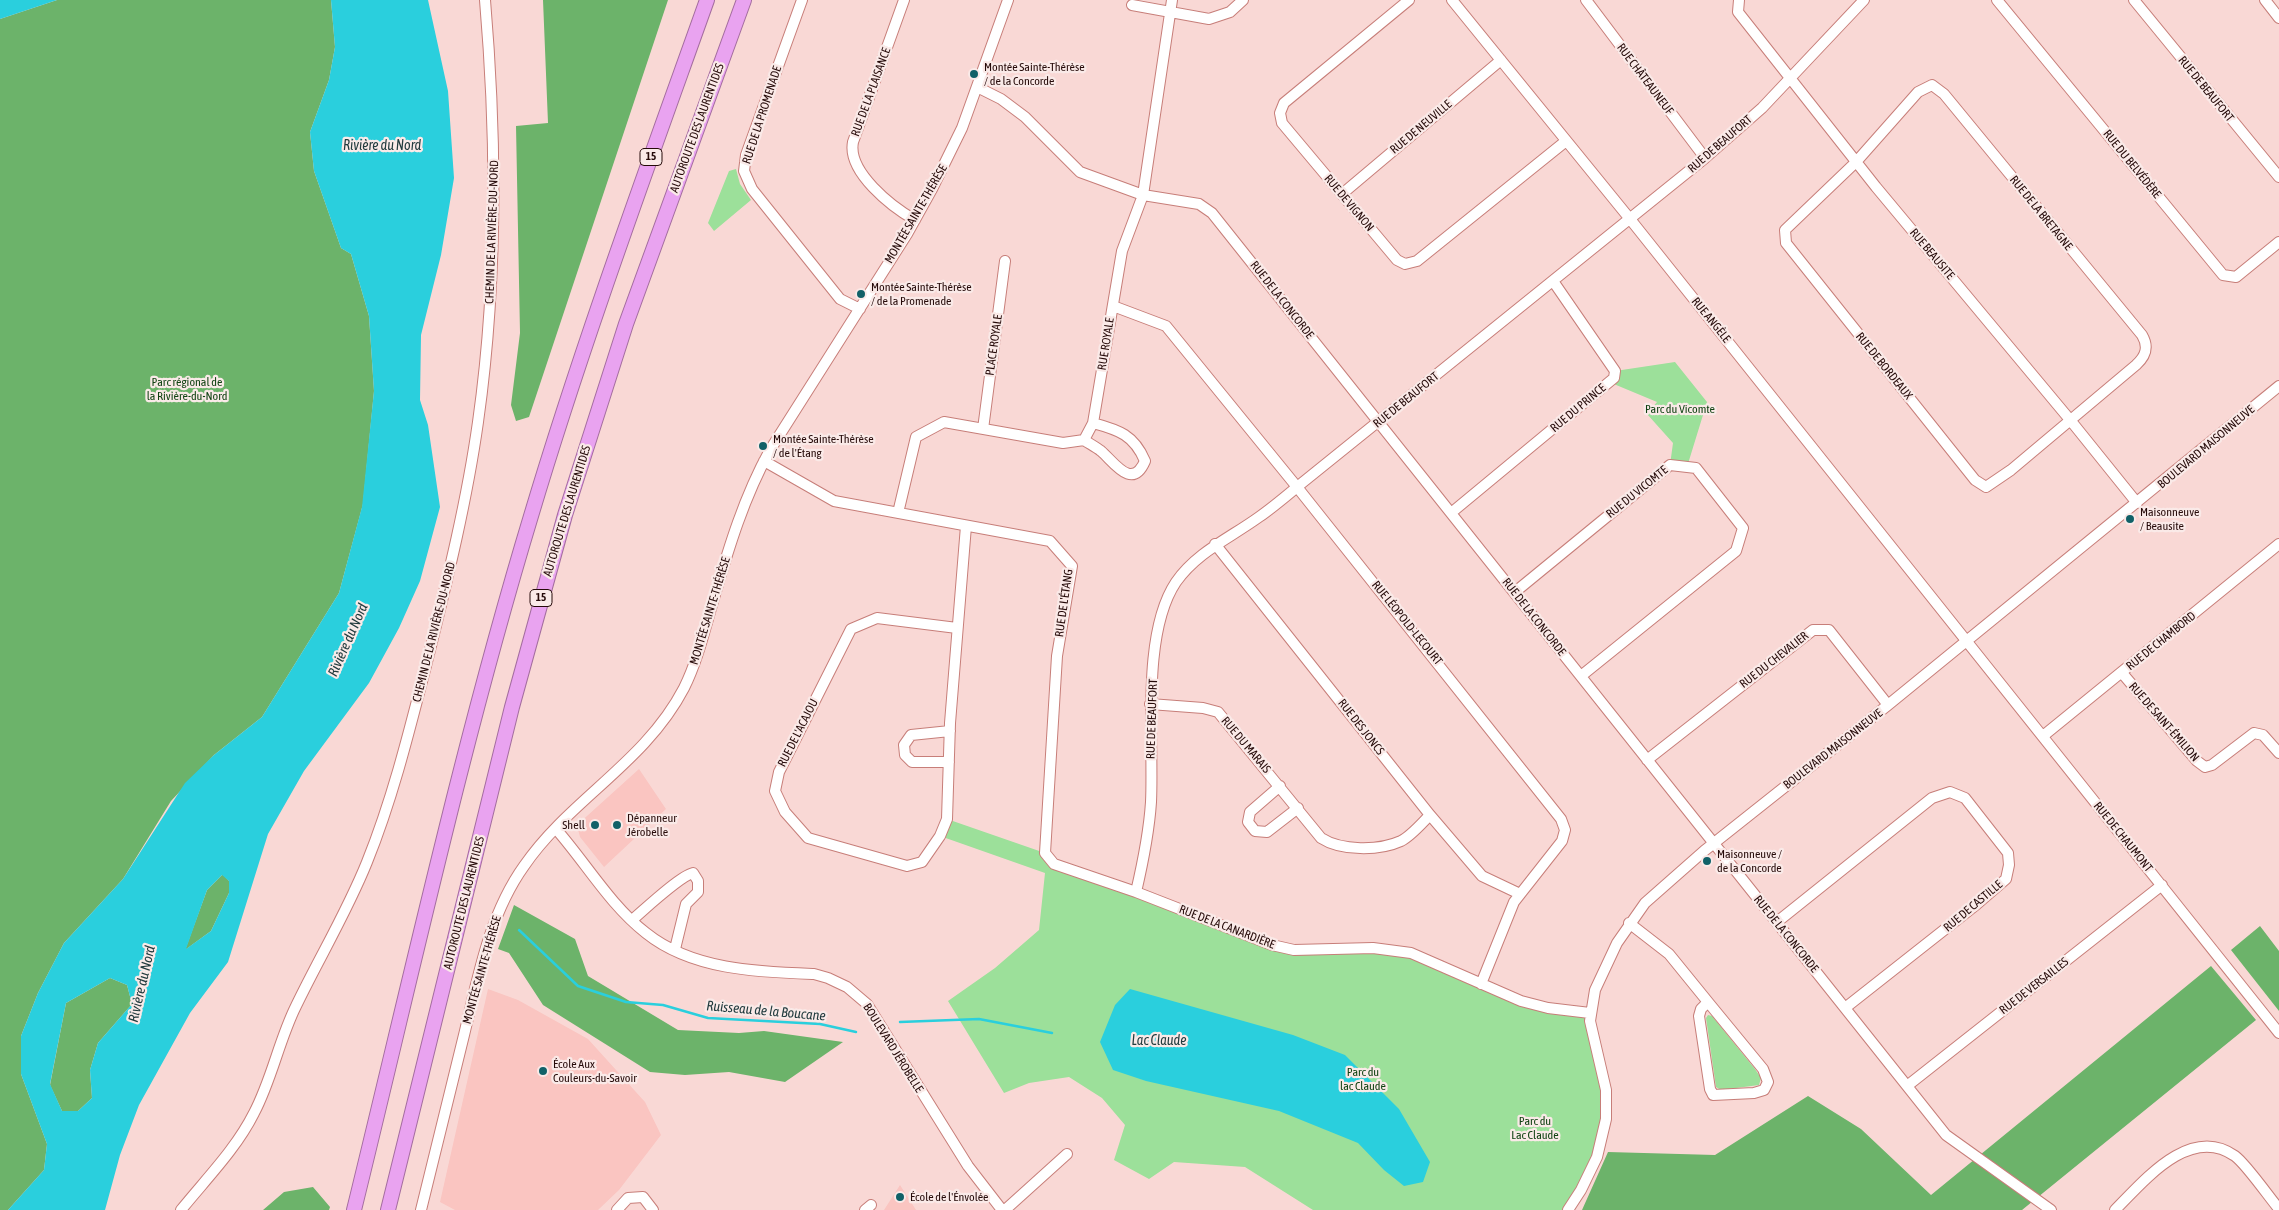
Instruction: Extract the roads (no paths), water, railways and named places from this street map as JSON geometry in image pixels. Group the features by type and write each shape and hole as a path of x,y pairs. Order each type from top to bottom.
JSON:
{"highway":[{"name":"15","path":"354,1210 471,736 525,534 595,314 708,0"},
{"name":"AUTOROUTE DES LAURENTIDES","path":"388,1210 512,707 562,524 626,324 744,0"}],"street":[{"name":"CHEMIN DE LA RIVIÈRE-DU-NORD","path":"181,1210 237,1141 252,1117 291,1015 363,873 388,804 432,641 468,482 480,410 488,328 495,160 485,0"},
{"name":"RUE DE LA PROMENADE","path":"802,0 746,155 744,171 752,189 840,299 860,309"},
{"name":"RUE DE LA PLAISANCE","path":"904,0 852,150 854,161 870,183 889,202 915,220"},
{"name":"MONTÉE SAINTE-THÉRÈSE","path":"421,1210 476,984 494,922 522,867 556,829 645,745 676,702 696,658 741,511 764,461 915,220 960,133 1008,0"},
{"name":"RUE ROYALE","path":"1084,440 1093,423 1122,251 1143,195 1172,0"},
{"path":"1132,5 1209,18 1230,12 1244,0"},
{"name":"RUE DE VIGNON","path":"1409,0 1284,103 1280,113 1282,123 1397,260 1405,264 1417,262 1566,140"},
{"name":"RUE ANGÈLE","path":"1452,0 1630,219 1967,641"},
{"name":"RUE CHÂTEAUNEUF","path":"1586,0 1705,158"},
{"name":"RUE BEAUSITE","path":"1739,0 1738,12 1790,79 2137,503"},
{"name":"RUE DE BEAUFORT","path":"1136,892 1149,830 1151,800 1150,704 1155,650 1166,601 1176,582 1192,564 1215,544 1258,518 1298,487 1705,158 1762,108 1864,0"},
{"name":"RUE DU BELVÉDÈRE","path":"1997,0 2222,275 2236,277 2279,242"},
{"name":"RUE DE BEAUFORT","path":"2134,0 2279,177"},
{"path":"2265,0 2279,18"},
{"name":"RUE DE NEUVILLE","path":"1342,194 1501,60"},
{"name":"RUE DE LA BRETAGNE","path":"1856,162 1918,92 1932,85 1944,94 2145,341 2145,353 2141,361 2071,421"},
{"name":"RUE DE LA CONCORDE","path":"977,86 1001,99 1025,117 1080,172 1143,195 1199,204 1212,213 1946,1134 2051,1210"},
{"name":"RUE DE BORDEAUX","path":"1856,162 1785,230 1786,243 1975,480 1982,486 1993,484 2071,421"},
{"name":"PLACE ROYALE","path":"983,429 1005,261"},
{"name":"RUE DU PRINCE","path":"1451,512 1614,378 1615,371 1553,281"},
{"name":"RUE LÉOPOLD-LECOURT","path":"1113,306 1166,326 1298,487 1561,819 1566,830 1562,841 1520,894 1508,914 1480,984"},
{"name":"BOULEVARD MAISONNEUVE","path":"1568,1210 1581,1190 1597,1157 1607,1113 1605,1085 1590,1013 1600,978 1629,923 1653,894 2279,386"},
{"path":"898,513 916,437 944,422 1063,443 1084,440 1101,452 1124,473 1135,474 1142,470 1145,461 1140,449 1122,431 1093,423"},
{"name":"RUE DE L'ÉTANG","path":"764,461 834,502 1050,541 1072,566 1057,656 1046,853"},
{"name":"RUE DU VICOMTE","path":"1515,592 1670,465 1696,468 1743,528 1736,551 1581,676"},
{"name":"RUE DE L'ACAJOU","path":"957,628 877,618 851,630 779,772 775,791 785,812 808,838 907,866 922,862 940,836 947,819 950,731 966,526"},
{"name":"RUE DES JONCS","path":"1215,544 1430,815 1482,876 1520,894"},
{"name":"RUE DE CHAMBORD","path":"2043,736 2279,544"},
{"name":"RUE DU CHEVALIER","path":"1647,760 1813,630 1829,630 1888,705"},
{"name":"RUE DE CHAUMONT","path":"1967,641 2279,1033"},
{"name":"RUE DE SAINT-ÉMILION","path":"2122,673 2197,761 2205,767 2212,765 2254,733 2263,735 2279,753"},
{"name":"RUE DU MARAIS","path":"1150,704 1203,708 1218,712 1321,838 1336,846 1382,847 1403,840 1430,815"},
{"path":"949,762 912,762 905,755 904,745 911,735 950,731"},
{"name":"RUE DU MARAIS","path":"1280,786 1250,812 1248,822 1254,830 1266,832 1298,808"},
{"name":"RUE DE CASTILLE","path":"1777,922 1932,798 1950,792 1965,798 2008,853 2009,865 2006,879 1845,1008"},
{"name":"BOULEVARD JÉROBELLE","path":"556,829 632,920 658,941 707,963 729,967 814,974 828,978 857,994 867,1004 886,1033 968,1166 1004,1210"},
{"name":"RUE DE LA CANARDIÈRE","path":"1046,853 1054,864 1136,892 1272,945 1294,950 1373,948 1411,953 1521,1001 1548,1008 1590,1013"},
{"path":"632,920 677,884 684,875 693,873 698,881 698,892 686,904 674,949"},
{"name":"RUE DE VERSAILLES","path":"1907,1086 2162,885"},
{"path":"1629,923 1669,954 1763,1069 1768,1082 1762,1091 1717,1097 1711,1093 1699,1016 1701,1009 1708,1002"},
{"path":"2115,1210 2154,1170 2182,1153 2209,1145 2236,1156 2279,1209"},
{"path":"1004,1210 1067,1154"},
{"path":"617,1210 628,1198 642,1197 653,1210"}],"water":[{"path":"0,0 57,0 0,19"},
{"name":"Rivière du Nord","path":"331,0 428,0 448,91 454,178 441,255 421,335 420,400 428,425 440,507 420,581 399,628 369,683 304,771 268,834 228,962 190,1013 139,1105 120,1155 105,1210 8,1210 44,1170 47,1144 21,1074 21,1036 38,993 64,943 123,879 185,783 214,755 262,717 339,593 362,507 374,391 369,316 351,254 341,248 314,171 310,132 329,80 335,47","holes":["222,875 229,881 229,893 211,931 186,949 207,890","110,978 127,985 132,1004 98,1043 90,1070 92,1098 78,1111 62,1111 50,1084 66,1003"]},
{"name":"Lac Claude","path":"1130,989 1293,1035 1345,1055 1399,1109 1430,1162 1423,1182 1404,1186 1384,1170 1358,1143 1279,1111 1146,1081 1113,1070 1100,1042 1115,1005"}],"waterway":[{"name":"Ruisseau de la Boucane","path":"519,930 578,986 626,1002 663,1005 708,1018 820,1024 856,1032"},
{"name":"Ruisseau de la Boucane","path":"900,1022 979,1019 1052,1033"}],"place":[{"name":"Montée Sainte-Thérèse / de la Concorde","path":"974,74"},
{"name":"Montée Sainte-Thérèse / de la Promenade","path":"861,294"},
{"name":"Montée Sainte-Thérèse / de l'Étang","path":"763,446"},
{"name":"Maisonneuve / Beausite","path":"2130,519"},
{"name":"Shell","path":"595,825"},
{"name":"Dépanneur Jérobelle","path":"617,825"},
{"name":"Maisonneuve / de la Concorde","path":"1707,861"},
{"name":"École Aux Couleurs-du-Savoir","path":"543,1071"},
{"name":"École de l'Énvolée","path":"900,1197"}],"park label":[{"name":"Parc régional de la Rivière-du-Nord","path":"187,389"},
{"name":"Parc du Vicomte","path":"1680,409"},
{"name":"Parc du lac Claude","path":"1363,1079"},
{"name":"Parc du Lac Claude","path":"1535,1128"}]}
